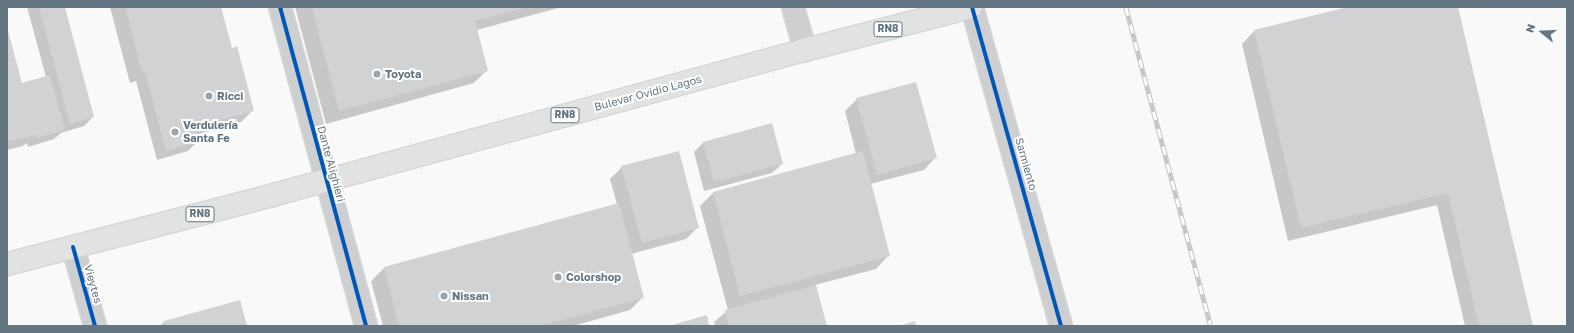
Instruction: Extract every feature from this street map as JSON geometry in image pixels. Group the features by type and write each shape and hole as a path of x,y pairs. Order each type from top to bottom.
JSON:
{"highway":[{"name":"Bulevar Ovidio Lagos","path":"326,180 805,50 972,7"},
{"name":"RN8","path":"7,264 326,180"}],"street":[{"name":"Dante Alighieri","path":"280,7 366,326"},
{"path":"793,7 805,50"},
{"name":"Sarmiento","path":"972,7 1061,326"},
{"name":"Vieytes","path":"73,247 95,326"}],"building":[{"path":"39,7 65,7 94,117 70,124"},
{"path":"125,7 221,7 232,48 237,46 254,111 194,127 198,142 166,151 145,71 142,72"},
{"path":"312,7 527,7 475,21 488,71 339,111"},
{"path":"1348,7 1458,7 1533,326 1479,326 1448,193 1301,228 1254,30"},
{"path":"7,27 22,83 50,75 65,130 37,138 36,135 7,142"},
{"path":"916,82 937,158 877,175 856,98"},
{"path":"772,123 783,164 714,182 703,142"},
{"path":"679,151 699,228 642,243 621,166"},
{"path":"863,151 890,256 740,296 713,192"},
{"path":"619,203 644,298 540,326 399,326 384,267"},
{"path":"816,285 827,326 729,326 725,310"},
{"path":"240,300 247,326 165,326 164,321"},
{"path":"707,315 709,326 669,326"},
{"path":"915,321 916,326 899,326"}],"railway":[{"path":"1126,7 1211,326"}],"cycle path":[{"path":"280,7 366,326"},
{"path":"972,7 1061,326"},
{"path":"73,247 95,326"}],"place":[{"name":"Toyota","path":"377,74"},
{"name":"Ricci","path":"209,96"},
{"name":"Verdulería Santa Fe","path":"175,132"},
{"name":"Colorshop","path":"558,277"},
{"name":"Nissan","path":"444,296"}]}
